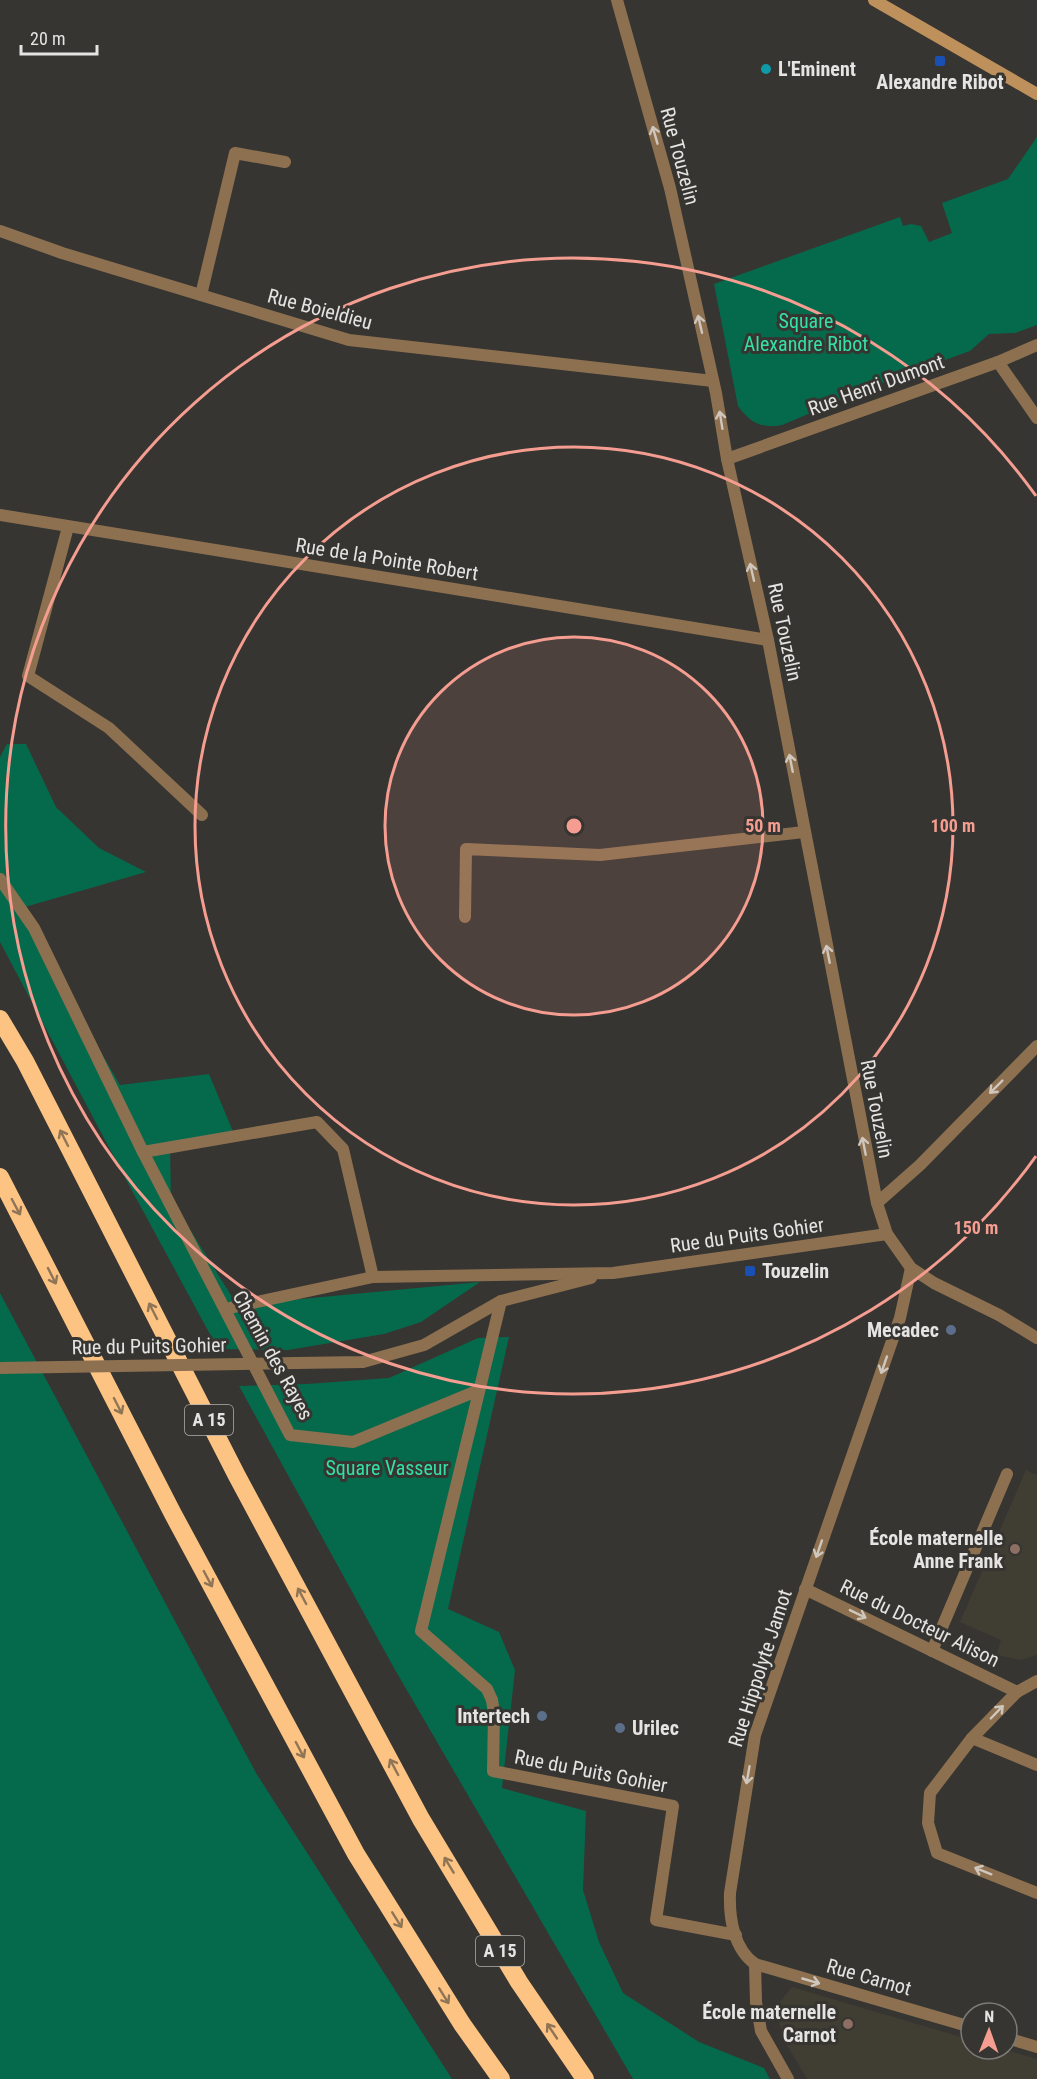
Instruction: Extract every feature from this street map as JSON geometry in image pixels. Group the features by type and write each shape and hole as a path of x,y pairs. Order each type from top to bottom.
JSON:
{"highway":[{"name":"A 15","path":"0,1019 25,1061 237,1476 421,1819 519,1982 585,2079"},
{"path":"0,1177 173,1514 356,1854 462,2024 501,2079"}],"main road":[{"path":"874,0 1037,94"}],"street":[{"name":"Rue Touzelin","path":"617,0 670,188 713,381 727,459 768,640 876,1203 886,1234 911,1268"},
{"path":"201,296 235,153 285,162"},
{"name":"Rue Boieldieu","path":"0,231 62,253 349,340 713,381"},
{"name":"Rue Henri Dumont","path":"727,459 998,362 1037,345"},
{"path":"998,362 1037,418"},
{"name":"Rue de la Pointe Robert","path":"0,515 768,640"},
{"path":"68,527 27,676 109,728 202,815"},
{"path":"465,917 466,849 600,855 804,832"},
{"name":"Chemin des Rayes","path":"0,879 34,928 144,1152 290,1435 353,1442 479,1390"},
{"path":"876,1203 920,1165 1037,1046"},
{"path":"144,1152 317,1122 343,1149 374,1277"},
{"name":"Rue du Puits Gohier","path":"0,1368 363,1362 424,1346 501,1301 613,1272 886,1234"},
{"path":"911,1268 1035,1333"},
{"name":"Rue Hippolyte Jamot","path":"755,1964 740,1950 731,1912 730,1896 755,1735 900,1318 911,1268"},
{"name":"Rue du Puits Gohier","path":"225,1309 374,1277 613,1272"},
{"name":"Rue du Puits Gohier","path":"501,1301 421,1631 488,1689 494,1713 493,1771 673,1806 656,1920 736,1935"},
{"path":"932,1651 1007,1474"},
{"name":"Rue du Docteur Alison","path":"805,1589 1017,1692"},
{"path":"1037,1681 1017,1692 972,1738 930,1793 928,1823 937,1853 1037,1893"},
{"path":"972,1738 1037,1765"},
{"path":"755,1964 756,2002 761,2031 788,2079"},
{"name":"Rue Carnot","path":"755,1964 959,2024"},
{"path":"1019,2041 1037,2046"}],"shaded area":[{"name":"École maternelle Anne Frank","path":"1026,1470 1037,1475 1037,1655 1021,1660 996,1655 1001,1640 960,1622"},
{"name":"École maternelle Carnot","path":"792,1987 959,2036 959,2061 1019,2061 1019,2054 1037,2059 1037,2079 807,2079 784,2040 775,2008"}],"green space":[{"name":"Square Alexandre Ribot","path":"1037,137 1037,325 1015,333 989,334 970,351 882,383 782,425 762,425 752,421 743,412 738,406 714,284 900,217 903,226 911,224 921,226 929,242 952,233 942,203 1008,179"},
{"path":"7,744 26,744 56,807 99,848 146,872 18,909 120,1085 209,1074 234,1134 170,1146 171,1199 237,1305 480,1282 421,1322 384,1334 288,1350 218,1349 0,942 0,757"},
{"path":"0,1293 256,1773 452,2079 0,2079"},
{"name":"Square Vasseur","path":"509,1337 448,1609 499,1632 515,1670 502,1788 586,1811 583,1890 599,1942 623,1993 699,2042 764,2068 770,2079 633,2079 394,1668 239,1386 389,1378 478,1338"}],"place":[{"name":"Alexandre Ribot","path":"940,61"},
{"name":"L'Eminent","path":"766,69"},
{"name":"Touzelin","path":"750,1271"},
{"name":"Mecadec","path":"951,1330"},
{"name":"École maternelle Anne Frank","path":"1015,1549"},
{"name":"Intertech","path":"542,1716"},
{"name":"Urilec","path":"620,1728"},
{"name":"École maternelle Carnot","path":"848,2024"}]}
